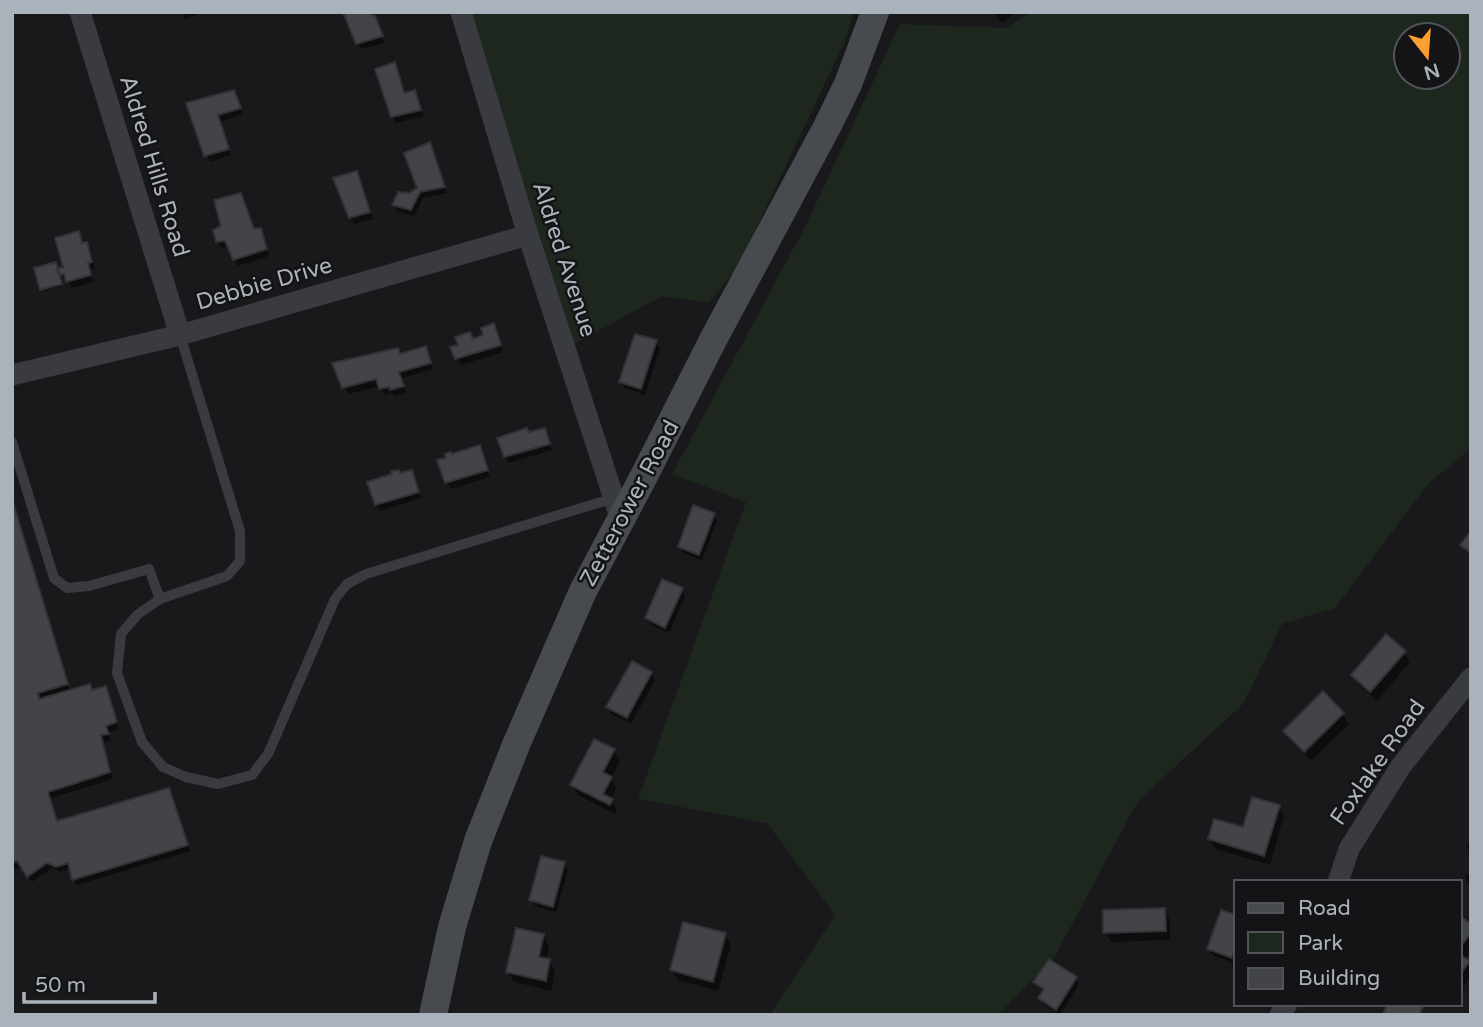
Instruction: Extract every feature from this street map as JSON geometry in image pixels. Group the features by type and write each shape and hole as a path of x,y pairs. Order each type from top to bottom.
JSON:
{"street":[{"name":"Aldred Hills Road","path":"80,12 180,335"},
{"name":"Aldred Avenue","path":"461,12 528,235 618,509"},
{"name":"Zetterower Road","path":"433,1015 452,928 478,841 516,745 618,509 714,338 828,125 848,84 875,12"},
{"name":"Debbie Drive","path":"12,375 180,335 528,235"},
{"name":"Foxlake Road","path":"1340,880 1349,849 1401,766 1471,678"}],"lane":[{"path":"180,335 240,531 240,561 228,576 160,599 137,615 121,634 117,673 142,743 163,767 186,777 218,784 252,775 268,754 335,598 347,584 366,573 618,509"},
{"path":"12,442 54,578 67,588 89,586 149,569 160,599"}],"green space":[{"path":"470,12 854,12 845,41 738,267 709,303 662,296 572,345"},
{"path":"1031,12 1471,12 1471,448 1429,483 1335,608 1282,624 1243,704 1138,801 1054,958 998,1015 770,1015 835,915 767,823 638,799 746,502 672,474 805,227 900,24 1005,28"}],"building":[{"path":"343,12 371,12 383,36 356,44"},
{"path":"395,62 404,93 415,90 421,110 391,117 375,69"},
{"path":"234,90 241,108 218,115 229,149 204,156 186,103"},
{"path":"430,142 445,187 420,192 411,210 392,205 398,192 409,193 417,188 404,153"},
{"path":"357,171 370,212 349,218 333,178"},
{"path":"241,193 254,229 261,228 267,249 233,260 225,241 216,242 213,230 221,226 214,200"},
{"path":"79,231 82,243 87,242 92,262 88,263 91,275 66,282 64,274 59,275 57,269 63,267 55,238"},
{"path":"56,262 62,284 40,290 34,268"},
{"path":"494,323 501,345 455,359 450,347 458,345 455,337 470,332 473,339 483,335 481,328"},
{"path":"635,334 657,340 641,389 619,382"},
{"path":"426,346 431,363 399,372 404,386 390,390 389,387 379,389 376,379 342,388 332,363 398,348 400,354"},
{"path":"527,428 529,432 545,428 550,444 504,457 497,438"},
{"path":"480,445 488,470 445,483 437,460 446,458 445,454"},
{"path":"399,470 400,473 412,470 419,492 375,505 367,482"},
{"path":"12,499 68,684 38,693 39,699 90,684 92,690 106,686 117,722 106,726 109,734 101,735 110,772 48,792 57,821 169,788 188,845 72,880 68,863 56,867 47,863 27,877 17,861 12,863"},
{"path":"693,505 715,513 699,555 678,547"},
{"path":"1471,531 1471,553 1460,545"},
{"path":"662,579 683,588 665,628 645,618"},
{"path":"1386,634 1406,651 1370,692 1351,675"},
{"path":"632,661 652,672 627,718 606,707"},
{"path":"1323,691 1344,713 1304,752 1283,731"},
{"path":"594,739 615,749 603,772 612,777 603,794 613,799 610,805 570,785"},
{"path":"1252,797 1280,805 1264,856 1208,839 1214,819 1243,827"},
{"path":"541,856 565,862 553,907 529,900"},
{"path":"1165,908 1166,931 1103,933 1103,910"},
{"path":"1221,910 1234,914 1232,958 1207,949"},
{"path":"1462,917 1471,924 1471,933 1462,944"},
{"path":"683,922 726,933 713,982 670,970"},
{"path":"516,928 544,934 539,957 550,959 546,981 506,972"},
{"path":"1462,956 1470,961 1462,971"},
{"path":"1049,959 1077,977 1056,1010 1038,998 1044,989 1033,982"},
{"path":"1387,1006 1423,1007 1419,1015 1382,1015"}]}
